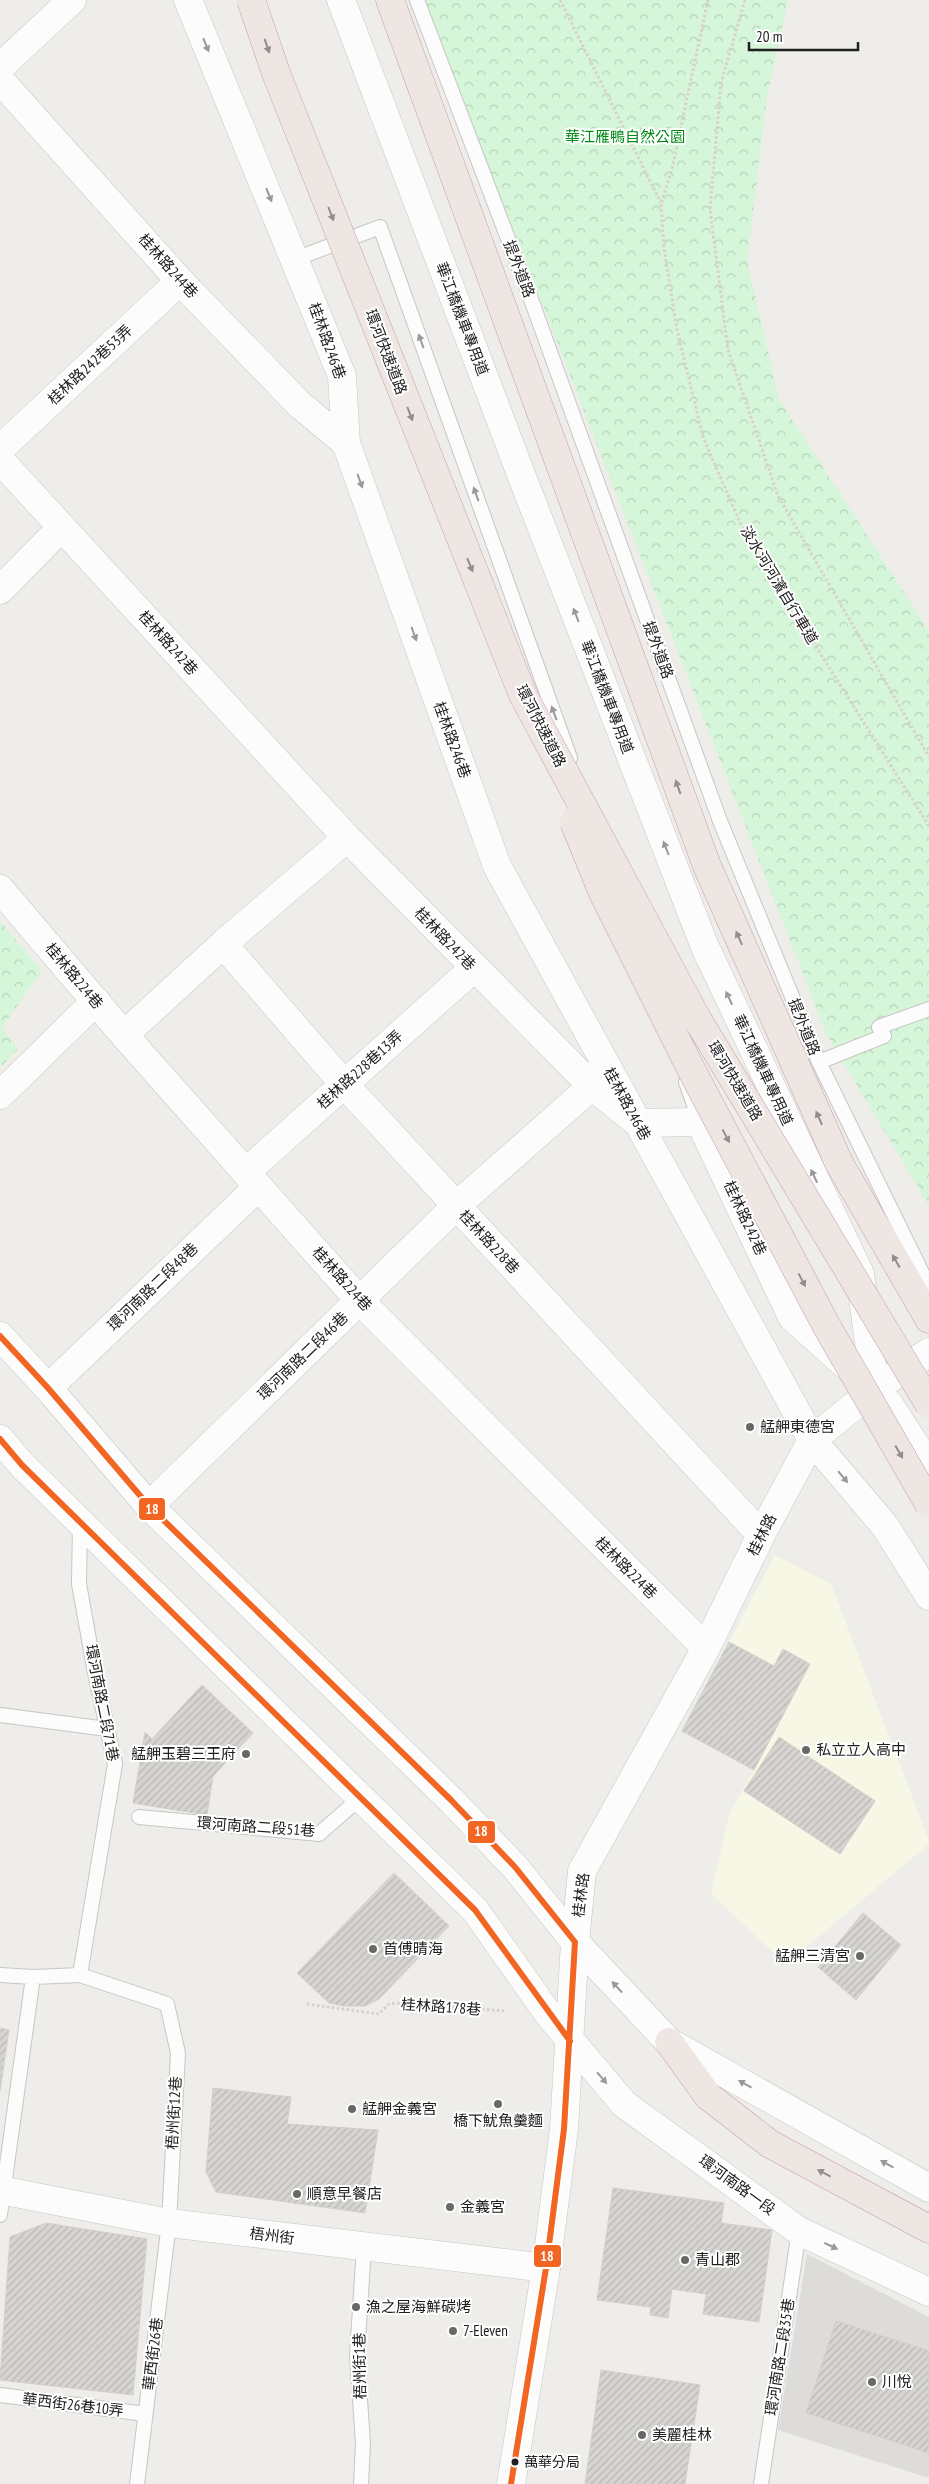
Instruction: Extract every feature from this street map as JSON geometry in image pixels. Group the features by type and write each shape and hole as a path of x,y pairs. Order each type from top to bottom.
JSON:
{"highway":[{"name":"環河快速道路","path":"251,0 276,73 523,695 696,1017 929,1404"},
{"path":"390,0 707,866 840,1163 929,1319"},
{"path":"523,695 603,893 616,920 692,1071 826,1326 929,1504"},
{"path":"669,2042 708,2096 770,2144 929,2229"}],"street":[{"path":"0,67 72,0"},
{"name":"桂林路246巷","path":"188,0 342,376 346,443 497,866 812,1440 885,1526 929,1596"},
{"name":"華江橋機車專用道","path":"341,0 520,473 705,947 860,1274 875,1389"},
{"name":"桂林路244巷","path":"0,80 180,281 299,404 346,443"},
{"name":"桂林路242巷53弄","path":"0,449 180,281"},
{"name":"桂林路242巷","path":"0,460 347,838 592,1086 638,1123"},
{"path":"0,590 62,527"},
{"path":"124,1035 223,944 347,838"},
{"name":"桂林路224巷","path":"0,889 124,1035 359,1300 706,1648"},
{"name":"桂林路228巷","path":"223,944 344,1084 761,1535"},
{"name":"桂林路228巷13弄","path":"252,1180 344,1084 474,968"},
{"path":"0,1095 96,1001"},
{"name":"環河南路二段46巷","path":"149,1506 456,1206 592,1086"},
{"path":"638,1123 700,1122"},
{"name":"桂林路242巷","path":"700,1122 792,1317 875,1389 889,1404 929,1466"},
{"name":"環河南路二段48巷","path":"48,1388 252,1180"},
{"path":"0,1336 48,1388 149,1506 452,1800 514,1867 575,1942 669,2042 929,2188"},
{"name":"桂林路","path":"511,2484 546,2268 564,2129 575,1942 582,1871 706,1648 761,1535 812,1440 875,1389 929,1352"},
{"name":"環河南路一段","path":"0,1440 11,1463 80,1520 475,1910 550,2015 624,2104 799,2231 929,2292"},
{"name":"梧州街","path":"1,2199 169,2223 546,2268"}],"lane":[{"name":"提外道路","path":"417,0 528,291 720,821 819,1062 929,1287"},
{"path":"295,259 380,227 700,1122"},
{"path":"819,1062 884,1036 879,1027 929,1009"},
{"name":"環河南路二段71巷","path":"80,1520 79,1584 115,1764 80,1975"},
{"path":"0,1715 107,1729"},
{"name":"環河南路二段51巷","path":"139,1817 318,1834 360,1798"},
{"path":"0,1975 33,1977 80,1975"},
{"name":"梧州街12巷","path":"80,1975 167,2004 178,2053 169,2223"},
{"path":"1,2199 33,1977"},
{"name":"華西街26巷","path":"137,2484 169,2223"},
{"name":"環河南路二段35巷","path":"761,2484 799,2231"},
{"name":"梧州街1巷","path":"361,2484 363,2444 357,2355 364,2247"},
{"name":"華西街26巷10弄","path":"0,2395 145,2414"}],"path":[{"name":"淡水河河濱自行車道","path":"560,0 661,204"},
{"name":"淡水河河濱自行車道","path":"708,0 672,169 661,204 664,248 677,330 707,446 745,534 929,826"},
{"path":"745,0 722,83 710,209 728,350 778,496 929,757"},
{"name":"桂林路178巷","path":"307,2004 379,2014 390,2004 397,2003 550,2015"}],"shaded area":[{"name":"私立立人高中","path":"775,1555 831,1584 929,1841 929,1844 786,1964 711,1894 730,1812 754,1770 682,1731"},
{"name":"川悅","path":"807,2254 929,2317 929,2478 778,2430"}],"green space":[{"name":"華江雁鴨自然公園","path":"424,0 788,0 767,98 747,261 779,399 929,631 929,1206 826,1033"},
{"path":"0,921 42,971 2,1027 18,1049 0,1068"}],"building":[{"path":"729,1642 774,1666 783,1649 810,1664 754,1770 682,1731"},
{"path":"202,1685 253,1733 213,1776 207,1815 133,1803 145,1732 152,1739"},
{"path":"779,1737 875,1801 840,1854 744,1791"},
{"name":"首傅晴海","path":"394,1873 449,1926 379,1999 365,2006 344,2006 329,2003 297,1973"},
{"name":"艋舺三清宮","path":"863,1913 901,1945 856,2000 818,1967"},
{"path":"0,2028 9,2030 0,2091"},
{"path":"213,2088 291,2097 287,2124 378,2130 365,2213 216,2192 206,2172"},
{"name":"青山郡","path":"613,2188 724,2203 721,2223 772,2230 759,2322 703,2314 706,2294 672,2289 668,2318 650,2315 651,2307 597,2300"},
{"path":"46,2223 147,2239 133,2395 0,2380 10,2237"},
{"name":"川悅","path":"836,2321 929,2351 929,2453 806,2413"},
{"name":"美麗桂林","path":"601,2370 700,2385 685,2484 585,2484"}],"transit line":[{"name":"18","path":"0,1336 48,1388 149,1506 451,1800 515,1867 575,1942 564,2129 546,2268 511,2484"},
{"name":"18","path":"0,1439 22,1465 475,1910 570,2041"}],"place":[{"name":"艋舺東德宮","path":"750,1427"},
{"name":"私立立人高中","path":"806,1750"},
{"name":"艋舺玉碧三王府","path":"246,1754"},
{"name":"首傅晴海","path":"373,1949"},
{"name":"艋舺三清宮","path":"860,1956"},
{"name":"橋下魷魚羹麵","path":"498,2104"},
{"name":"艋舺金義宮","path":"352,2109"},
{"name":"順意早餐店","path":"297,2194"},
{"name":"金義宮","path":"450,2207"},
{"name":"青山郡","path":"685,2260"},
{"name":"漁之屋海鮮碳烤","path":"356,2307"},
{"name":"7-Eleven","path":"453,2331"},
{"name":"川悅","path":"872,2382"},
{"name":"美麗桂林","path":"642,2435"},
{"name":"萬華分局","path":"515,2462"}]}
